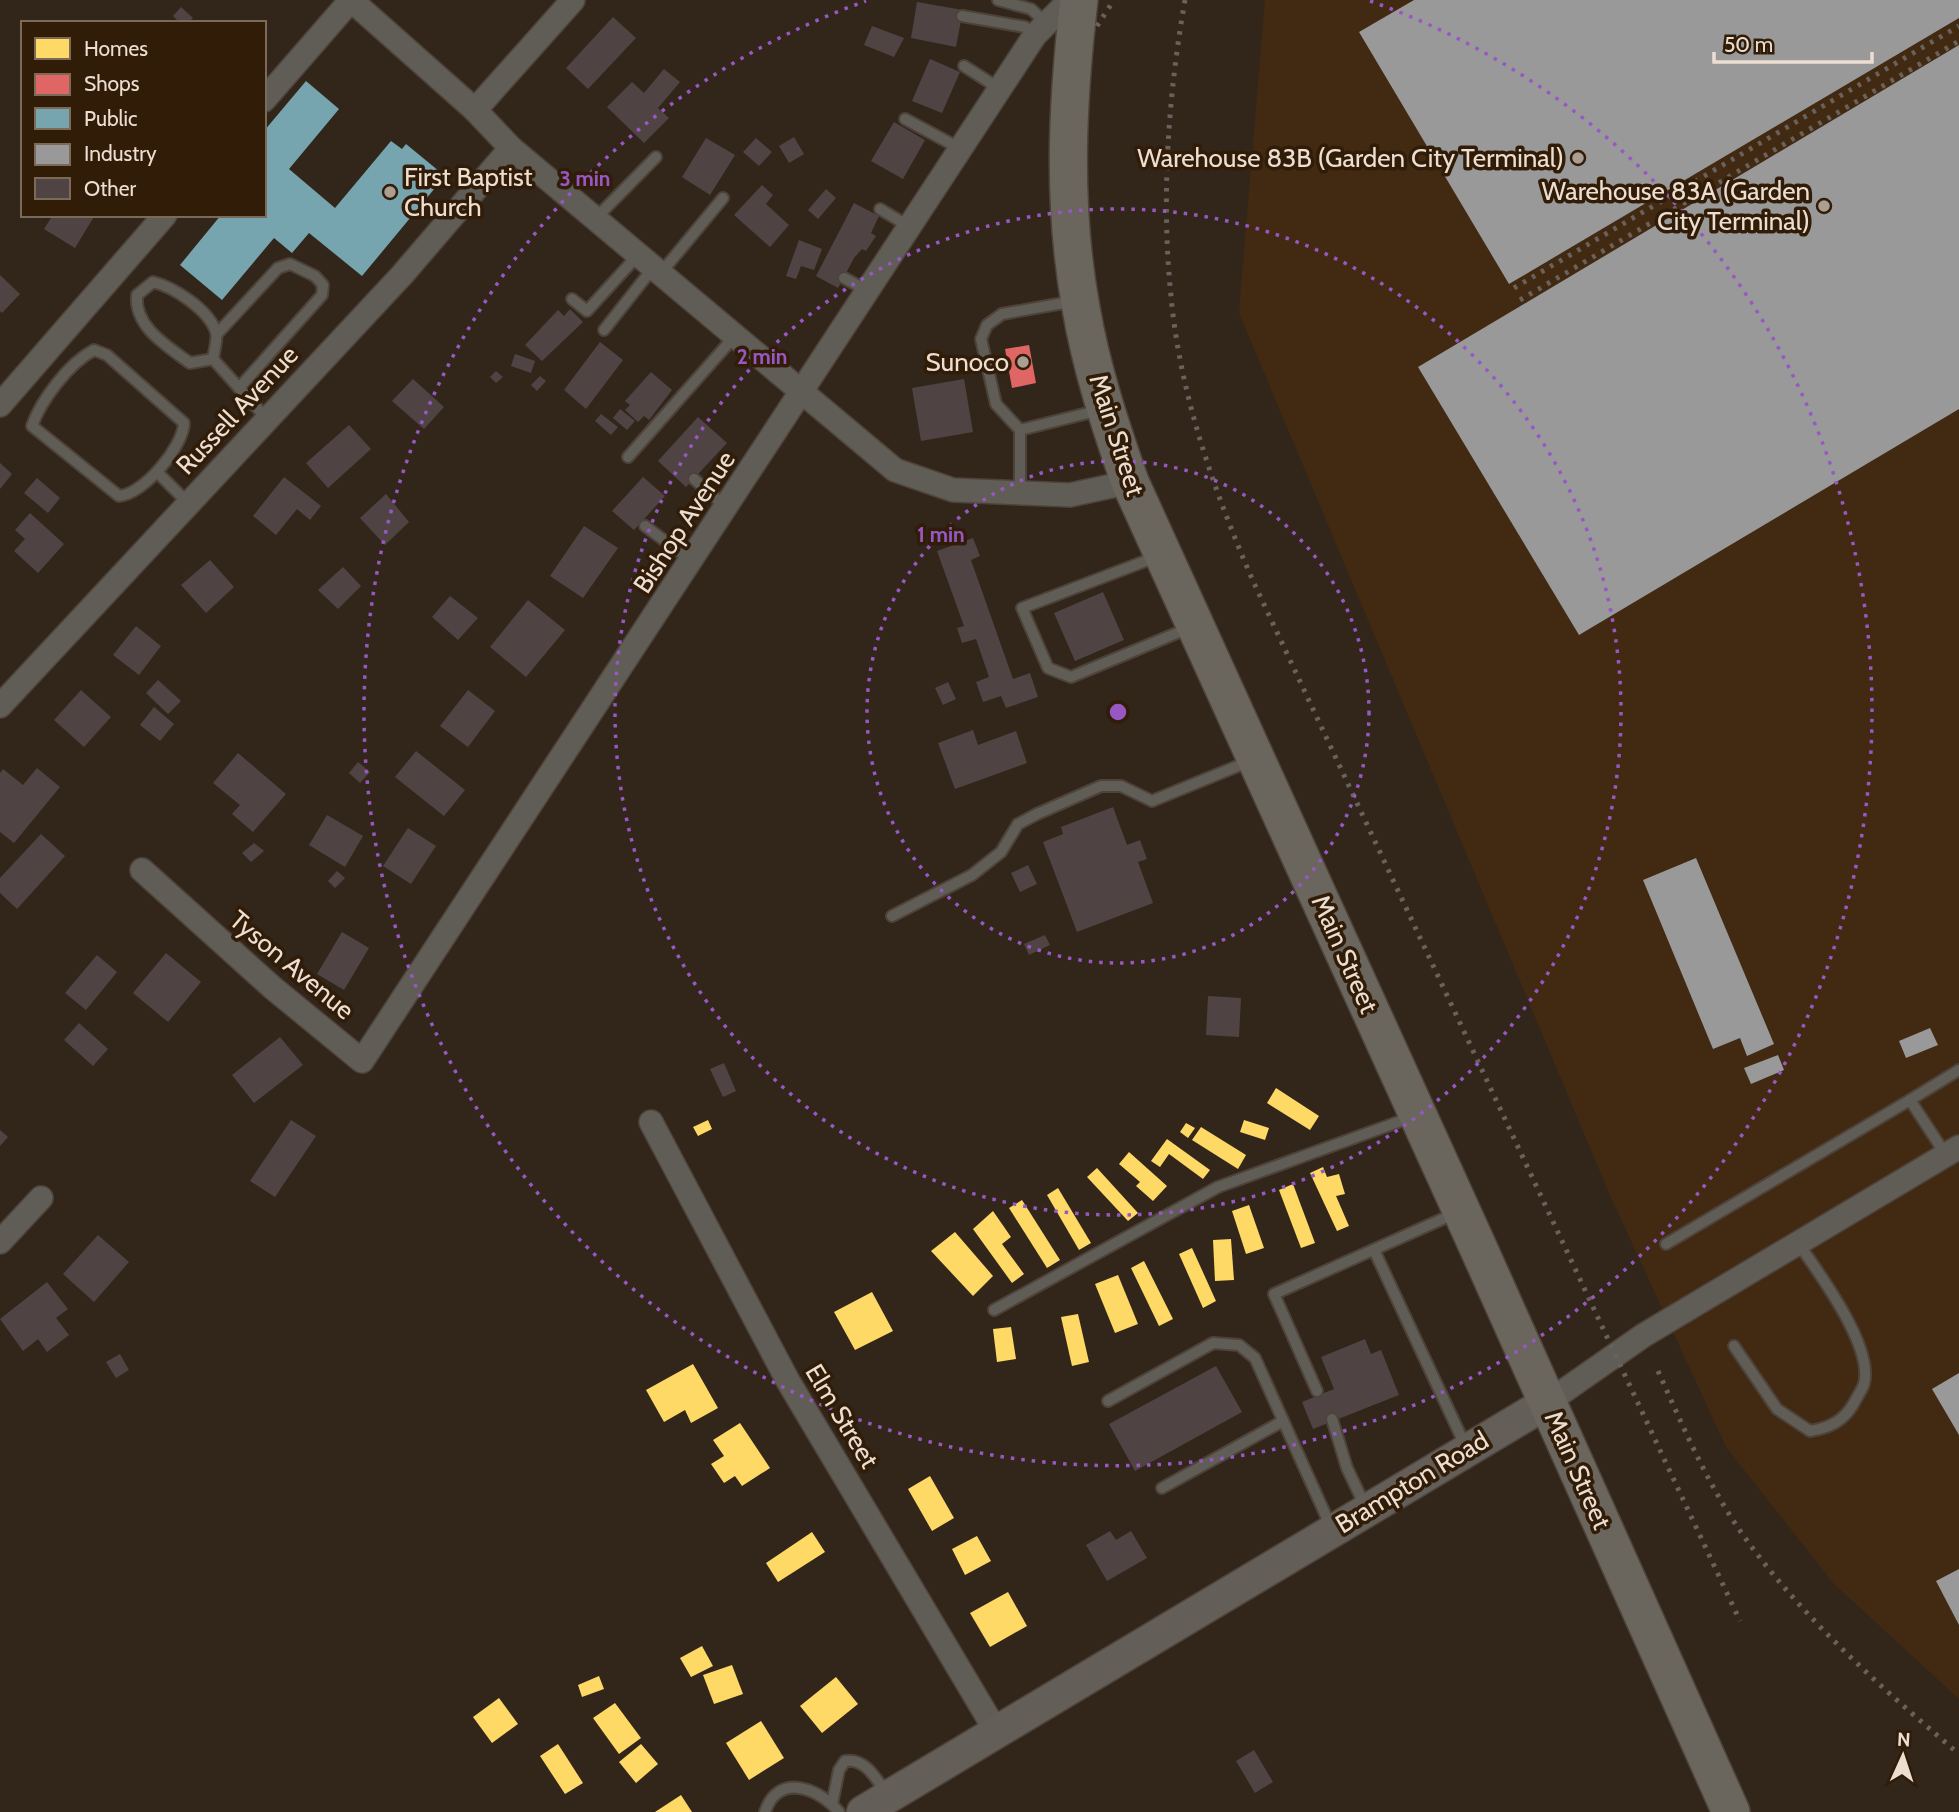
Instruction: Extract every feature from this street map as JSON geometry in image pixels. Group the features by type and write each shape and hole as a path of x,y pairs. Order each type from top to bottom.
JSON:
{"main road":[{"name":"Main Street","path":"1056,13 1072,67 1068,147 1069,214 1080,300 1106,408 1130,482 1462,1211 1731,1812"},
{"name":"Brampton Road","path":"875,1804 1548,1402"}],"street":[{"path":"266,98 351,0 475,110 511,148 801,394 895,470 953,490 1070,495 1130,482"},
{"path":"475,110 573,0"},
{"name":"Bishop Avenue","path":"362,1061 1000,89 1056,13"},
{"name":"Russell Avenue","path":"0,706 402,275 511,148"},
{"path":"0,405 163,217"},
{"name":"Tyson Avenue","path":"142,870 273,988 362,1061"},
{"name":"Elm Street","path":"651,1122 788,1381 996,1731"},
{"name":"Brampton Road","path":"1548,1402 1643,1335 1953,1151"},
{"path":"0,1242 41,1198"}],"lane":[{"path":"998,0 1056,13"},
{"path":"962,16 1025,27 1056,13"},
{"path":"964,66 1000,89"},
{"path":"905,119 961,149"},
{"path":"595,219 656,157"},
{"path":"572,299 587,311 650,266 723,198"},
{"path":"880,209 910,227"},
{"path":"213,359 217,334 278,268 290,264 316,276 323,285 322,295 239,388"},
{"path":"604,330 650,266"},
{"path":"844,278 869,291"},
{"path":"213,359 190,363 152,334 135,310 136,295 153,282 170,286 210,321 217,334"},
{"path":"1020,492 1020,430 996,404 981,339 987,325 1002,314 1080,300"},
{"path":"628,457 734,337"},
{"path":"94,350 107,355 184,422 184,433 157,472 131,495 119,496 32,426 37,412 81,356 94,350"},
{"path":"213,359 267,419"},
{"path":"1020,430 1106,408"},
{"path":"157,472 188,503"},
{"path":"694,479 726,508"},
{"path":"645,526 691,561"},
{"path":"1163,554 1022,608 1048,668 1071,677 1195,626"},
{"path":"891,916 972,875 1001,852 1018,824 1101,786 1121,786 1153,801 1256,759"},
{"path":"1666,1244 1959,1070"},
{"path":"1910,1100 1953,1151"},
{"path":"994,1310 1218,1187 1346,1138 1418,1115"},
{"path":"1317,1391 1274,1294 1462,1211"},
{"path":"1734,1346 1777,1409 1810,1431 1831,1427 1851,1408 1865,1382 1861,1349 1837,1300 1798,1243"},
{"path":"1374,1250 1467,1449"},
{"path":"1108,1401 1213,1343 1239,1345 1255,1357 1332,1530"},
{"path":"1332,1419 1347,1468 1367,1509"},
{"path":"1162,1488 1283,1421"},
{"path":"835,1808 842,1764 854,1760 873,1774 875,1804"},
{"path":"765,1812 770,1800 778,1793 794,1787 816,1792 835,1808"}],"shaded area":[{"path":"1265,0 1959,0 1959,1699 1834,1584 1726,1447 1609,1193 1239,313"}],"building: Homes":[{"path":"1276,1088 1319,1116 1310,1130 1267,1103"},
{"path":"708,1120 712,1129 698,1136 693,1127"},
{"path":"1244,1120 1269,1128 1265,1140 1240,1132"},
{"path":"1186,1123 1195,1128 1188,1138 1180,1132"},
{"path":"1201,1127 1246,1155 1238,1169 1192,1140"},
{"path":"1167,1139 1210,1170 1203,1179 1169,1154 1160,1167 1151,1161"},
{"path":"1129,1152 1167,1186 1153,1201 1136,1186 1140,1182 1119,1164"},
{"path":"1323,1167 1327,1177 1339,1174 1345,1194 1336,1196 1349,1226 1337,1231 1310,1173"},
{"path":"1097,1168 1138,1213 1128,1221 1087,1177"},
{"path":"1293,1184 1315,1243 1301,1248 1279,1190"},
{"path":"1058,1188 1091,1243 1079,1250 1047,1195"},
{"path":"1022,1200 1060,1260 1047,1268 1009,1208"},
{"path":"1249,1205 1264,1248 1246,1254 1232,1211"},
{"path":"993,1211 1011,1237 1002,1244 1024,1274 1012,1283 973,1229"},
{"path":"955,1232 993,1276 973,1296 931,1251"},
{"path":"1231,1239 1234,1280 1215,1281 1213,1240"},
{"path":"1192,1248 1216,1301 1203,1308 1179,1254"},
{"path":"1144,1261 1173,1319 1159,1326 1131,1268"},
{"path":"1118,1275 1138,1324 1115,1333 1095,1284"},
{"path":"872,1292 893,1331 855,1350 834,1312"},
{"path":"1078,1314 1089,1362 1072,1366 1061,1317"},
{"path":"1011,1327 1016,1359 997,1362 993,1329"},
{"path":"693,1364 718,1408 691,1423 685,1410 664,1422 646,1390"},
{"path":"740,1423 770,1468 742,1486 735,1476 724,1483 711,1464 724,1456 713,1440"},
{"path":"930,1476 954,1518 932,1531 908,1489"},
{"path":"812,1532 825,1552 778,1582 766,1563"},
{"path":"977,1536 991,1561 965,1575 952,1549"},
{"path":"1008,1592 1027,1626 990,1647 970,1613"},
{"path":"702,1646 713,1666 691,1677 680,1658"},
{"path":"732,1665 743,1694 714,1704 703,1675"},
{"path":"599,1676 604,1689 582,1697 578,1685"},
{"path":"836,1677 858,1704 822,1733 800,1706"},
{"path":"499,1698 518,1724 492,1743 473,1717"},
{"path":"615,1703 641,1738 619,1754 593,1718"},
{"path":"761,1721 784,1758 749,1780 726,1743"},
{"path":"558,1744 583,1783 565,1794 540,1756"},
{"path":"641,1744 658,1764 636,1783 619,1762"},
{"path":"681,1795 692,1812 655,1812"}],"building: Shops":[{"path":"1029,345 1036,383 1012,388 1005,349"}],"building: Public":[{"name":"First Baptist Church","path":"306,81 339,109 289,169 335,208 391,141 402,149 406,144 445,176 362,276 309,233 292,253 274,238 222,300 180,265 219,217 266,217 266,129"}],"building: Industry":[{"name":"Warehouse 83B (Garden City Terminal)","path":"1414,0 1959,0 1959,18 1509,284 1359,32"},
{"name":"Warehouse 83A (Garden City Terminal)","path":"1959,45 1959,409 1579,635 1418,367"},
{"path":"1696,858 1774,1044 1747,1056 1740,1038 1713,1049 1643,880"},
{"path":"1930,1028 1938,1045 1906,1058 1899,1041"},
{"path":"1778,1055 1784,1070 1751,1084 1744,1068"},
{"path":"1959,1373 1959,1435 1932,1389"},
{"path":"1959,1569 1959,1625 1936,1581"}],"building: Other":[{"path":"917,2 963,10 956,47 911,38"},
{"path":"181,7 193,18 190,21 178,21 173,16"},
{"path":"613,17 636,38 588,89 566,68"},
{"path":"872,26 904,38 894,57 864,45"},
{"path":"930,59 960,72 942,113 912,101"},
{"path":"664,69 680,82 658,108 669,118 644,143 607,107 632,82 644,93"},
{"path":"894,122 925,140 903,179 871,161"},
{"path":"794,137 804,154 789,163 779,146"},
{"path":"706,138 735,155 710,195 682,177"},
{"path":"756,138 772,152 759,166 743,152"},
{"path":"762,185 773,195 766,204 789,225 770,247 734,215"},
{"path":"826,189 836,198 818,219 808,210"},
{"path":"854,203 879,216 871,233 876,236 866,251 862,249 854,258 838,288 816,276"},
{"path":"52,217 94,217 75,248 44,229"},
{"path":"799,240 822,249 814,270 801,266 796,279 786,276"},
{"path":"0,275 20,294 2,313 0,311"},
{"path":"570,309 583,322 542,361 525,345 558,310 564,316"},
{"path":"600,342 623,360 586,409 564,390"},
{"path":"515,354 535,361 531,373 511,366"},
{"path":"496,371 503,377 496,383 490,377"},
{"path":"651,372 672,390 649,420 644,416 638,422 625,410 630,405 625,401"},
{"path":"540,376 546,381 537,391 531,385"},
{"path":"413,379 444,407 424,429 392,401"},
{"path":"964,379 973,432 921,441 912,388"},
{"path":"620,409 635,421 627,430 613,418"},
{"path":"601,414 618,427 611,435 595,421"},
{"path":"698,417 727,443 686,487 658,461"},
{"path":"349,425 371,449 328,488 306,463"},
{"path":"0,463 12,474 0,489"},
{"path":"284,477 321,506 310,520 297,509 276,535 253,516"},
{"path":"643,477 665,496 634,530 612,511"},
{"path":"37,478 60,498 48,513 24,493"},
{"path":"386,494 409,522 385,545 360,518"},
{"path":"30,513 64,544 38,573 14,551 25,539 15,530"},
{"path":"584,526 618,548 583,598 550,576"},
{"path":"973,538 980,556 971,560 1013,679 1030,673 1038,697 1006,708 1001,696 983,702 976,682 989,677 976,639 962,643 957,628 964,626 937,551"},
{"path":"210,560 234,587 206,613 181,585"},
{"path":"343,567 361,586 338,609 318,590"},
{"path":"1103,592 1124,640 1075,661 1054,613"},
{"path":"450,596 478,618 458,640 432,617"},
{"path":"528,600 565,630 526,677 490,647"},
{"path":"136,626 161,646 139,675 113,655"},
{"path":"158,680 181,701 168,714 146,693"},
{"path":"948,682 956,699 943,705 935,688"},
{"path":"81,690 111,717 84,747 54,720"},
{"path":"468,690 495,711 468,747 440,726"},
{"path":"154,707 174,724 160,741 140,725"},
{"path":"973,730 978,745 1016,731 1027,763 955,789 938,743"},
{"path":"416,751 465,790 444,816 395,777"},
{"path":"238,753 286,794 253,832 232,814 240,805 213,783"},
{"path":"358,762 370,772 360,783 349,773"},
{"path":"37,768 60,787 14,843 0,832 0,773 3,769 23,785"},
{"path":"1113,807 1127,845 1140,840 1147,859 1138,862 1153,903 1077,932 1043,842 1063,834 1061,827"},
{"path":"327,815 363,836 345,867 309,845"},
{"path":"408,828 436,846 411,884 383,866"},
{"path":"41,834 65,856 17,909 0,893 0,878"},
{"path":"254,843 264,851 251,862 242,853"},
{"path":"1028,865 1037,884 1020,892 1011,873"},
{"path":"337,871 345,878 335,888 328,881"},
{"path":"342,932 369,948 344,990 317,974"},
{"path":"1045,935 1050,945 1029,955 1024,944"},
{"path":"166,953 201,982 168,1022 133,993"},
{"path":"97,955 117,972 86,1010 65,993"},
{"path":"1208,996 1241,998 1239,1037 1206,1035"},
{"path":"79,1023 108,1049 93,1066 64,1040"},
{"path":"280,1037 303,1065 254,1103 232,1075"},
{"path":"724,1063 736,1091 723,1097 710,1069"},
{"path":"291,1120 316,1136 275,1197 250,1181"},
{"path":"0,1130 8,1137 0,1146"},
{"path":"98,1235 129,1262 94,1302 63,1274"},
{"path":"47,1282 68,1309 56,1318 69,1335 47,1352 38,1339 23,1351 0,1319"},
{"path":"1365,1339 1371,1354 1381,1350 1399,1395 1313,1429 1302,1402 1334,1389 1321,1357"},
{"path":"120,1354 129,1370 116,1378 106,1362"},
{"path":"1216,1366 1242,1412 1135,1471 1109,1424"},
{"path":"1110,1531 1116,1540 1131,1531 1147,1558 1107,1581 1086,1545"},
{"path":"1254,1750 1273,1782 1255,1793 1236,1761"}],"railway":[{"path":"1097,26 1114,0"},
{"path":"1185,0 1170,111 1168,260 1182,370 1212,477 1253,581 1740,1621"},
{"path":"1514,288 1959,26"},
{"path":"1520,300 1959,41"},
{"path":"1658,1371 1711,1483 1751,1546 1798,1603 1849,1656 1959,1754"}],"place":[{"name":"Warehouse 83B (Garden City Terminal)","path":"1578,158"},
{"name":"First Baptist Church","path":"390,192"},
{"name":"Warehouse 83A (Garden City Terminal)","path":"1824,206"},
{"name":"Sunoco","path":"1023,362"}]}
